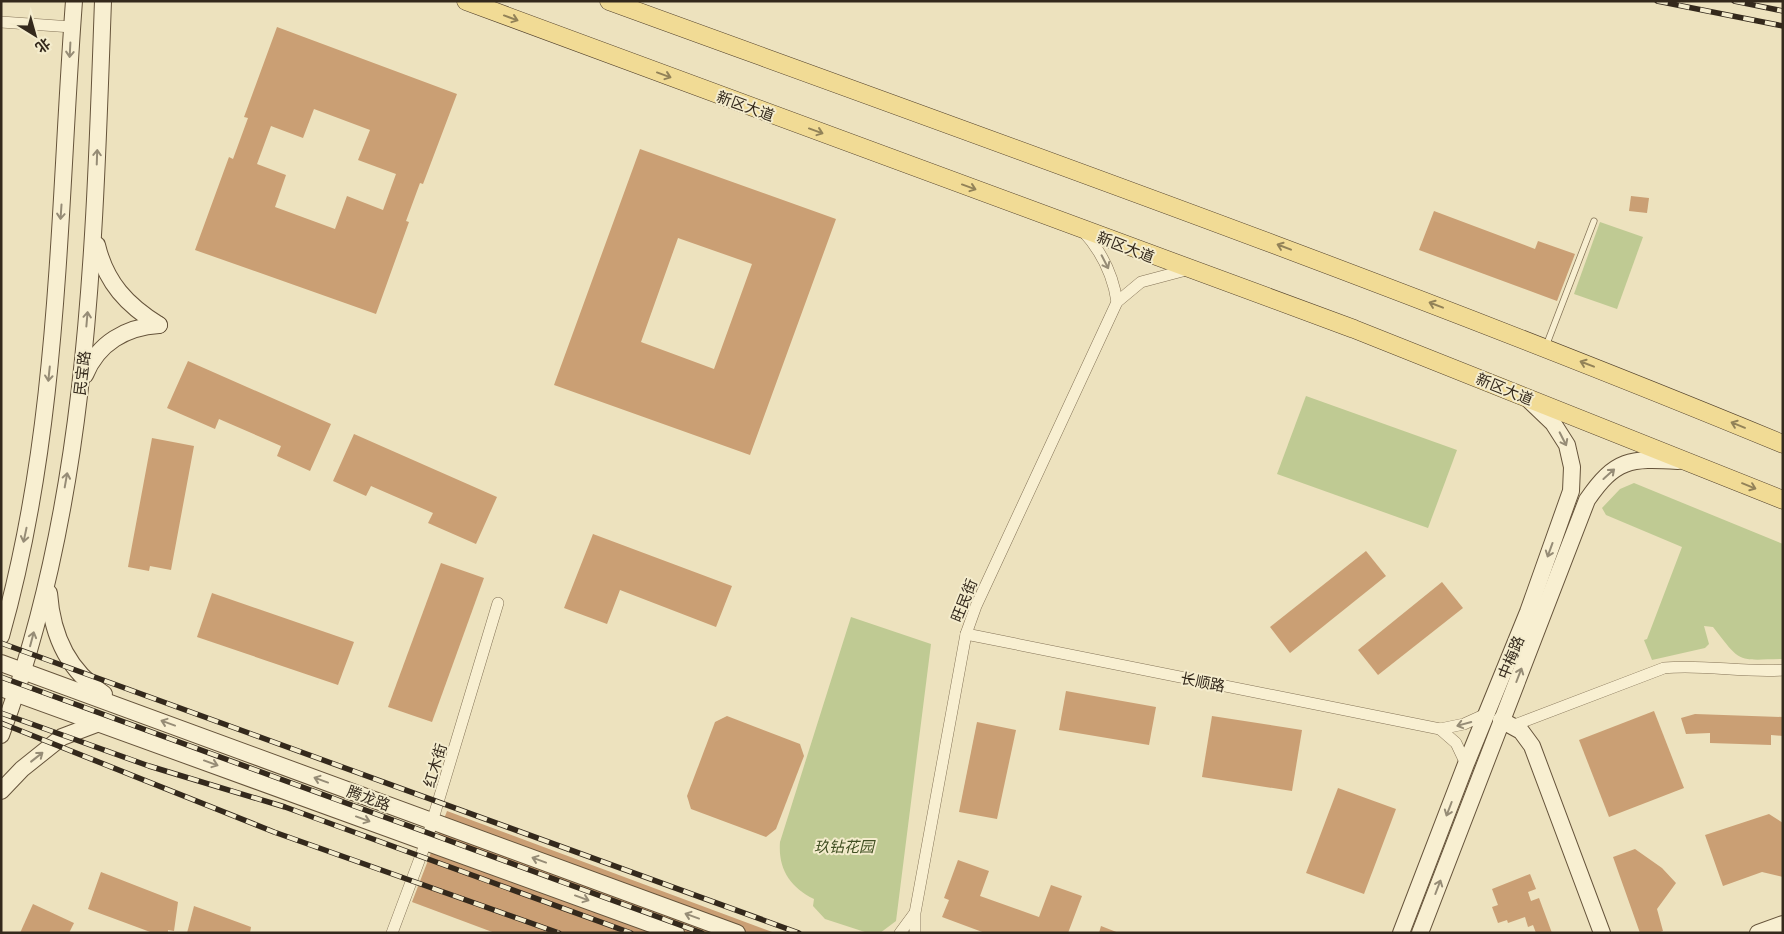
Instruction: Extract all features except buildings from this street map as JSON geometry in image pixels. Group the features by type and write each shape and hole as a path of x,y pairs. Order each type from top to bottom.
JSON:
{"main road":[{"path":"1,636 30,512 42,436 57,272 74,1"},
{"name":"民宝路","path":"1,735 9,691 23,671 48,574 73,440 80,388 94,223 103,1"},
{"name":"新区大道","path":"466,1 1354,329 1783,500"},
{"path":"609,1 1206,218 1545,348 1783,444"},
{"path":"80,388 92,360 110,341 138,328 159,324 126,302 116,289 100,258 94,223"},
{"name":"中梅路","path":"1402,933 1466,764 1528,612 1567,504 1572,479 1570,454 1561,434 1535,405 1518,393"},
{"name":"中梅路","path":"1420,933 1507,723 1580,512 1590,496 1615,468 1633,460 1688,461"},
{"path":"48,574 51,618 66,657 85,680 122,706"},
{"name":"腾龙路","path":"1,663 737,933"},
{"name":"腾龙路","path":"9,691 676,933"},
{"path":"1,791 22,769 62,737 99,723"},
{"path":"1507,723 1521,731 1532,746 1602,933"},
{"path":"1758,933 1783,924"}],"street":[{"path":"1,22 72,27"},
{"path":"1080,229 1093,242 1106,263 1113,281 1117,302 1141,282 1190,269"},
{"name":"旺民街","path":"915,933 915,913 966,634 976,606 1117,302"},
{"name":"红木街","path":"392,933 433,821 498,603"},
{"name":"长顺路","path":"966,634 1440,729"},
{"path":"1507,723 1664,668 1682,666 1754,672 1783,670"},
{"path":"1440,729 1464,724 1486,714"},
{"path":"1440,729 1456,743 1466,764"},
{"path":"900,933 915,913"}],"lane":[{"path":"1545,348 1594,221"}],"green space":[{"path":"1600,222 1643,237 1617,309 1574,294"},
{"path":"1306,396 1457,450 1428,528 1277,474"},
{"path":"1634,483 1783,544 1783,659 1756,660 1741,657 1730,648 1713,627 1704,626 1709,644 1705,648 1652,660 1644,640 1647,639 1682,547 1606,515 1602,508 1620,489"},
{"name":"玖钻花园","path":"851,617 931,644 896,921 880,933 868,933 825,919 813,906 814,899 798,889 787,876 781,861 780,852 780,842"}],"railway":[{"path":"1657,1 1783,26"},
{"path":"1734,1 1783,11"},
{"path":"1,643 799,933"},
{"path":"1,677 702,933"},
{"path":"1,713 149,766 285,807 631,933"},
{"path":"1,723 274,832 559,933"}]}
